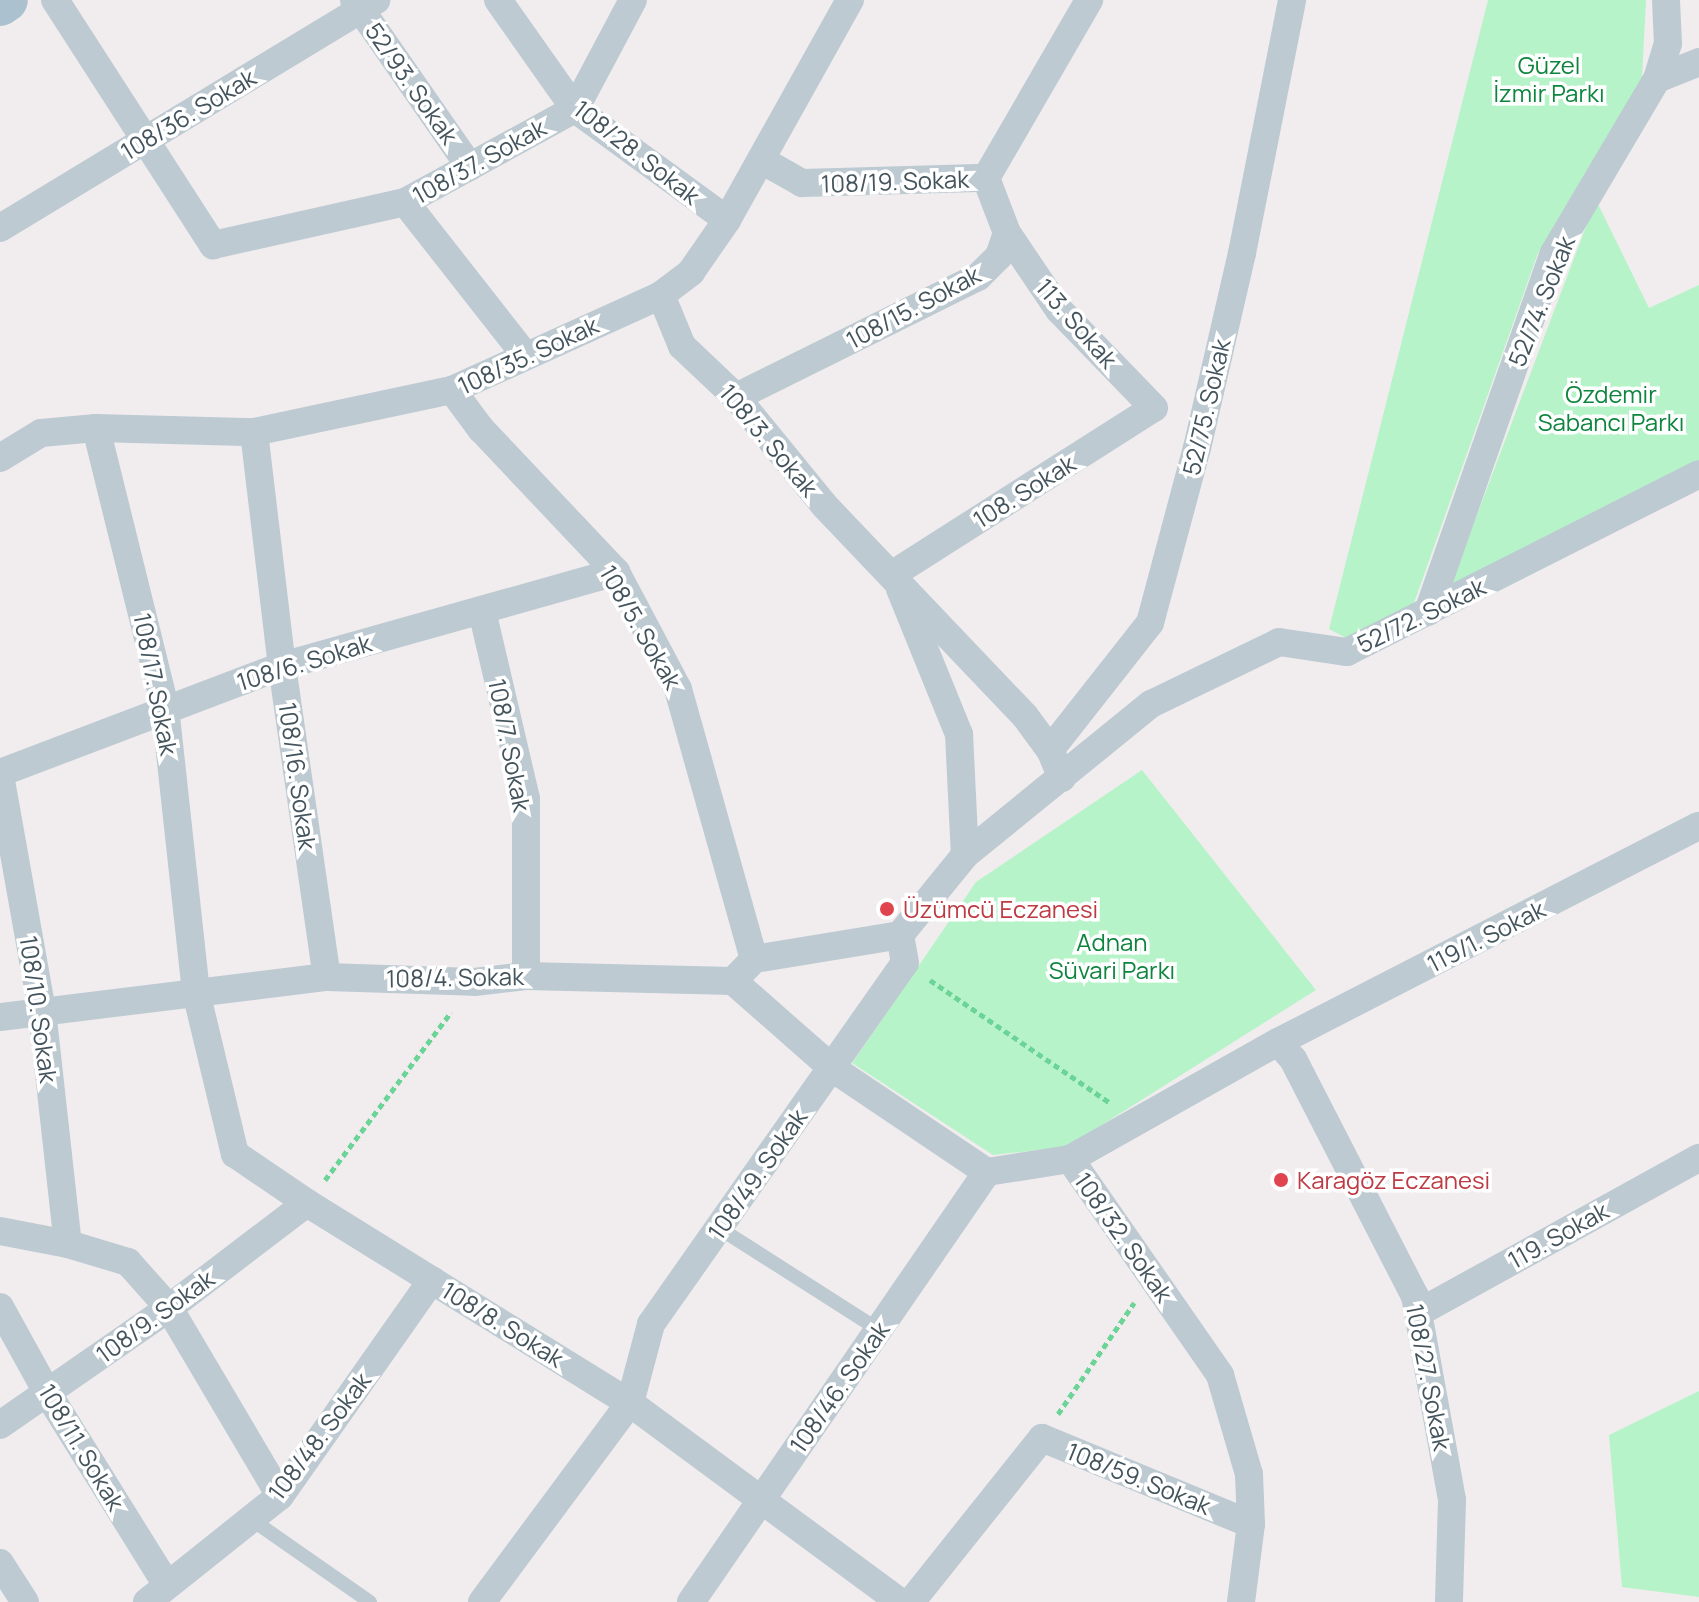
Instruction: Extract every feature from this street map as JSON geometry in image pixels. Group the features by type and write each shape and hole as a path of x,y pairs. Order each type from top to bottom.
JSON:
{"main road":[{"path":"0,4 6,0"}],"street":[{"path":"55,0 143,141"},
{"name":"108/28. Sokak","path":"498,0 575,109 727,220"},
{"name":"108/37. Sokak","path":"143,141 213,245 405,202 575,109 633,0"},
{"name":"108/35. Sokak","path":"0,458 41,433 96,428 254,432 452,390 661,295 691,272 727,220 763,161 850,0"},
{"path":"1007,233 986,178 1089,0"},
{"name":"52/75. Sokak","path":"1050,750 1150,623 1197,448 1242,253 1292,0"},
{"name":"52/74. Sokak","path":"1428,612 1554,253 1657,79 1668,44 1666,0"},
{"name":"108/36. Sokak","path":"0,228 363,3"},
{"name":"52/93. Sokak","path":"363,3 470,167"},
{"path":"1657,79 1699,62"},
{"name":"108/19. Sokak","path":"763,161 802,183 986,178"},
{"path":"405,202 525,355"},
{"name":"108/15. Sokak","path":"736,397 978,277 999,256 1007,233"},
{"name":"113. Sokak","path":"1007,233 1059,310 1154,408"},
{"name":"108/3. Sokak","path":"661,295 682,346 736,397 824,505 1025,716 1050,750"},
{"name":"108/5. Sokak","path":"452,390 481,429 616,572 678,689 754,959"},
{"name":"108. Sokak","path":"893,574 1154,408"},
{"name":"108/17. Sokak","path":"96,428 165,707 196,992"},
{"name":"108/16. Sokak","path":"254,432 282,666 327,977"},
{"name":"52/72. Sokak","path":"1062,778 1151,704 1279,642 1347,652 1699,474"},
{"name":"108/6. Sokak","path":"0,774 165,707 282,666 616,572"},
{"name":"108/3. Sokak","path":"893,574 959,734 965,855"},
{"name":"108/7. Sokak","path":"482,611 526,799 526,976"},
{"path":"987,1172 832,1068 733,981 754,959 900,935 965,855 1062,778 1050,750"},
{"name":"108/10. Sokak","path":"0,774 42,1010 68,1244"},
{"name":"119/1. Sokak","path":"1275,1044 1699,826"},
{"path":"900,935 905,963"},
{"name":"108/49. Sokak","path":"482,1602 630,1403 651,1324 905,963"},
{"name":"108/4. Sokak","path":"0,1017 327,977 474,982 526,976 733,981"},
{"name":"108/8. Sokak","path":"196,992 235,1154 307,1203 630,1403 900,1602"},
{"path":"1070,1159 1275,1044"},
{"name":"108/27. Sokak","path":"1275,1044 1293,1059 1415,1296 1452,1500 1449,1602"},
{"name":"119. Sokak","path":"1418,1313 1699,1158"},
{"name":"108/32. Sokak","path":"987,1172 1070,1159 1220,1375 1249,1474 1251,1524 1241,1602"},
{"name":"108/46. Sokak","path":"691,1602 987,1172"},
{"name":"108/9. Sokak","path":"0,1425 169,1308 307,1203"},
{"path":"0,1231 68,1244 128,1262 169,1308 280,1496"},
{"name":"108/48. Sokak","path":"157,1594 280,1496 432,1280"},
{"name":"108/11. Sokak","path":"0,1307 157,1594"},
{"name":"108/59. Sokak","path":"911,1602 1042,1438 1251,1524"},
{"path":"0,1563 25,1602"}],"lane":[{"path":"719,1228 879,1330"},
{"path":"251,1519 370,1602"}],"path":[{"path":"905,963 1137,1121"},
{"path":"307,1203 474,982"},
{"path":"1042,1438 1151,1277"}],"green space":[{"name":"Güzel İzmir Parkı","path":"1488,0 1646,0 1642,78 1538,253 1413,606 1346,638 1329,629"},
{"name":"Özdemir Sabancı Parkı","path":"1596,200 1649,308 1699,285 1699,462 1447,594"},
{"name":"Adnan Süvari Parkı","path":"1142,770 1316,990 1067,1147 993,1155 852,1063 976,882"},
{"path":"1699,1391 1699,1597 1622,1587 1609,1435"}],"place":[{"name":"Üzümcü Eczanesi","path":"887,909"},
{"name":"Karagöz Eczanesi","path":"1281,1180"}]}
